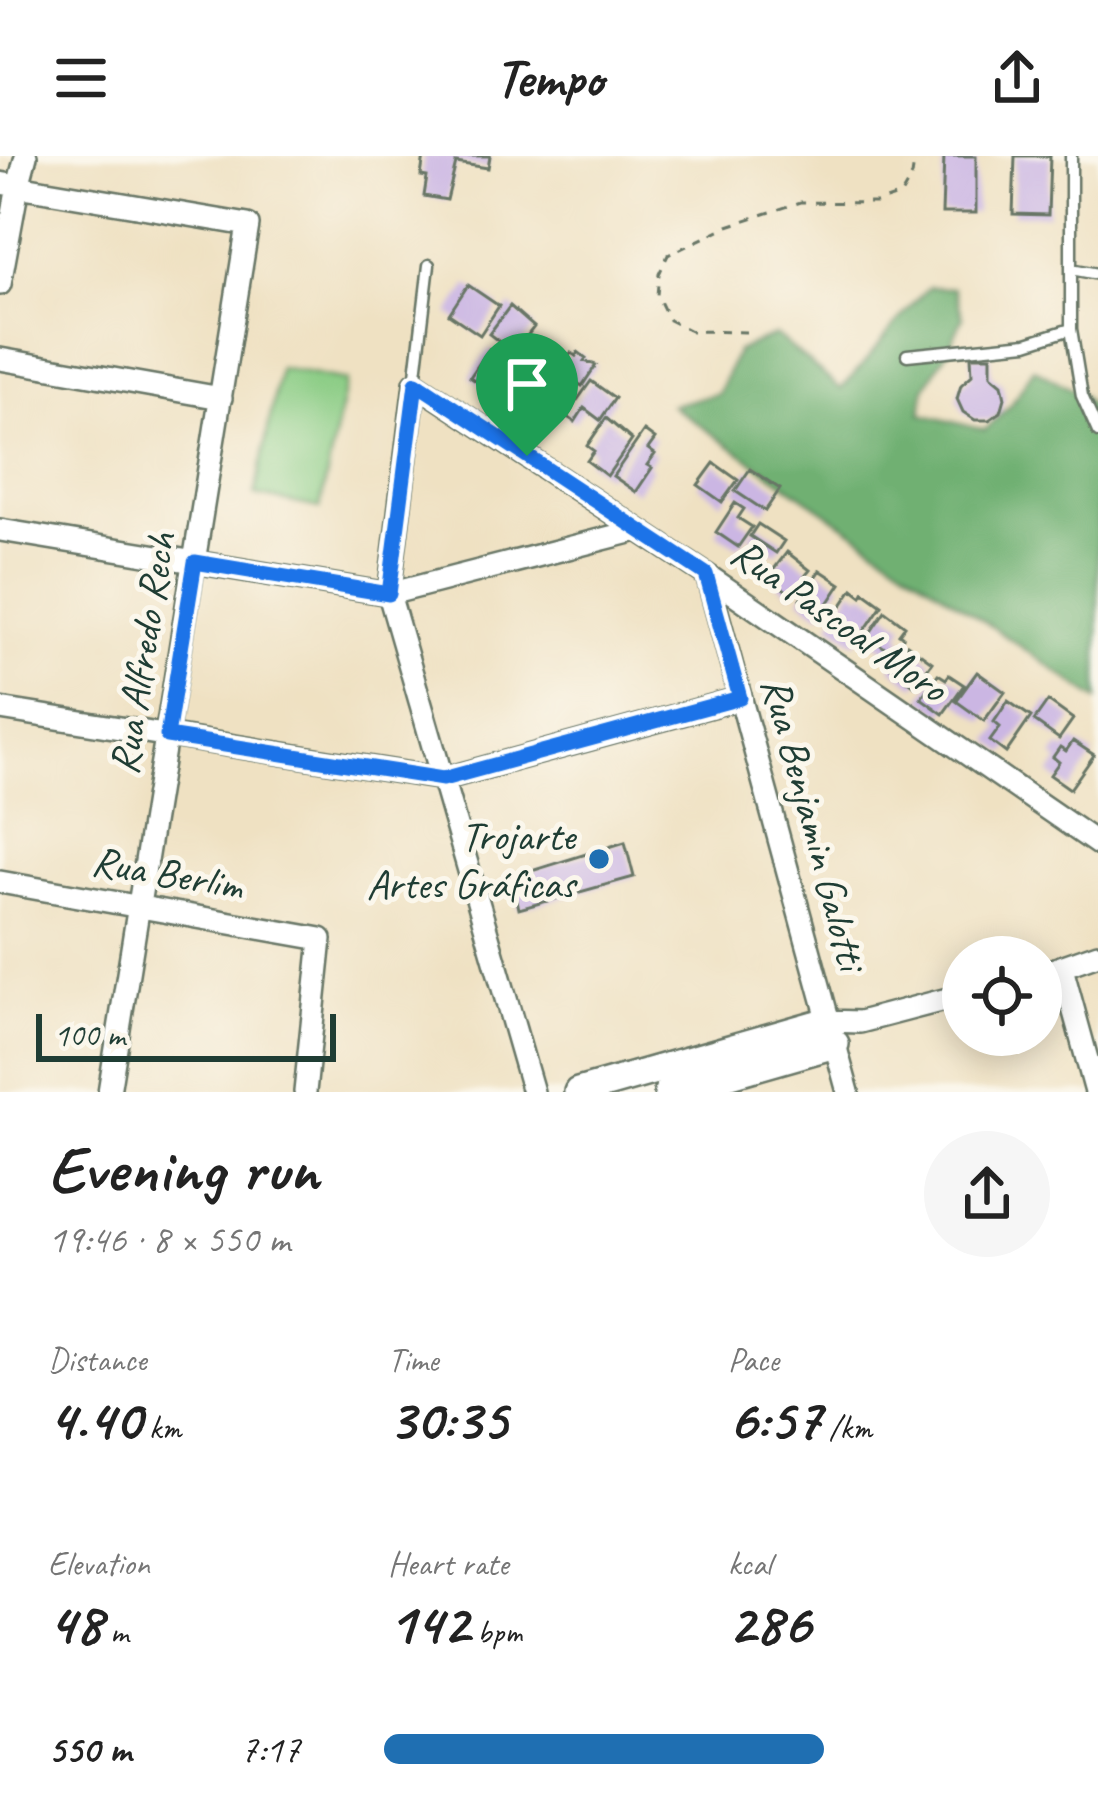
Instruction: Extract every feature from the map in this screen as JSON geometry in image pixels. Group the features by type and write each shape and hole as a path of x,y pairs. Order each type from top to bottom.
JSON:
{"street":[{"path":"0,284 9,184 26,156"},
{"name":"Rua Alfredo Rech","path":"9,184 248,225 109,1092"},
{"path":"0,359 220,398"},
{"path":"416,383 389,594 532,1092"},
{"name":"Rua Pascoal Moro","path":"416,383 706,574 1098,844"},
{"path":"0,530 389,594 638,530"},
{"name":"Rua Benjamin Galotti","path":"706,574 848,1092"},
{"path":"0,709 443,779 740,698"},
{"name":"Rua Berlim","path":"0,882 322,939 305,1092"},
{"path":"1062,967 1098,954"},
{"path":"1062,998 1096,1092"},
{"path":"578,1092 680,1080 942,1001"}],"lane":[{"path":"1071,156 1071,329 1082,396 1098,432"},
{"path":"416,383 429,265"},
{"path":"1071,268 1098,274"},
{"path":"907,355 1027,343 1071,329"}],"path":[{"path":"746,332 691,331 669,320 657,295 659,274 668,255 728,226 801,202 877,203 901,195 912,176 915,156"}],"green space":[{"path":"929,287 954,288 963,317 925,388 921,414 985,430 1010,406 1034,368 1082,396 1098,416 1098,700 671,405 718,394 737,351 775,335 841,389"},
{"path":"280,368 346,381 320,508 255,495"}],"building":[{"path":"424,156 490,156 488,168 456,163 447,200 424,196"},
{"path":"944,156 976,156 976,213 942,213"},
{"path":"1015,156 1050,156 1048,215 1013,214"},
{"path":"468,285 499,306 480,335 449,314"},
{"path":"510,306 534,327 514,353 489,334"},
{"path":"489,349 508,362 489,390 470,377"},
{"path":"578,352 584,361 596,365 582,386 559,371 571,353 576,356"},
{"path":"971,356 991,356 991,375 1002,384 1001,412 989,420 975,420 963,412 957,399 961,385 972,375"},
{"path":"511,367 528,380 522,389 527,393 514,410 491,394"},
{"path":"591,381 615,398 600,420 584,408 575,422 566,416"},
{"path":"540,386 551,394 535,416 524,409"},
{"path":"606,418 632,440 607,476 587,461 594,451 587,446"},
{"path":"644,431 655,439 648,449 655,454 636,492 613,476"},
{"path":"714,463 738,480 722,502 698,485"},
{"path":"750,469 780,489 765,511 735,491"},
{"path":"735,503 744,509 738,518 752,527 738,547 716,532"},
{"path":"758,524 784,541 776,553 750,536"},
{"path":"787,552 810,570 791,594 768,577"},
{"path":"820,570 841,584 821,614 800,599"},
{"path":"853,589 882,605 856,643 830,623"},
{"path":"885,611 905,626 892,653 868,636"},
{"path":"907,644 932,662 915,686 891,668"},
{"path":"977,672 1005,692 984,721 956,701"},
{"path":"938,674 964,685 943,714 921,698"},
{"path":"1008,701 1031,717 1006,753 990,741 1000,727 994,722"},
{"path":"1048,701 1073,719 1059,739 1034,721"},
{"path":"1073,741 1094,755 1070,789 1050,775 1059,762 1053,757"},
{"name":"Trojarte Artes Gráficas","path":"625,842 634,877 519,909 512,877"}],"place":[{"name":"Trojarte Artes Gráficas","path":"599,859"}],"route":[{"path":"416,383 527,456 706,574 740,698 443,779 167,736 195,562 389,594 416,383"}]}
